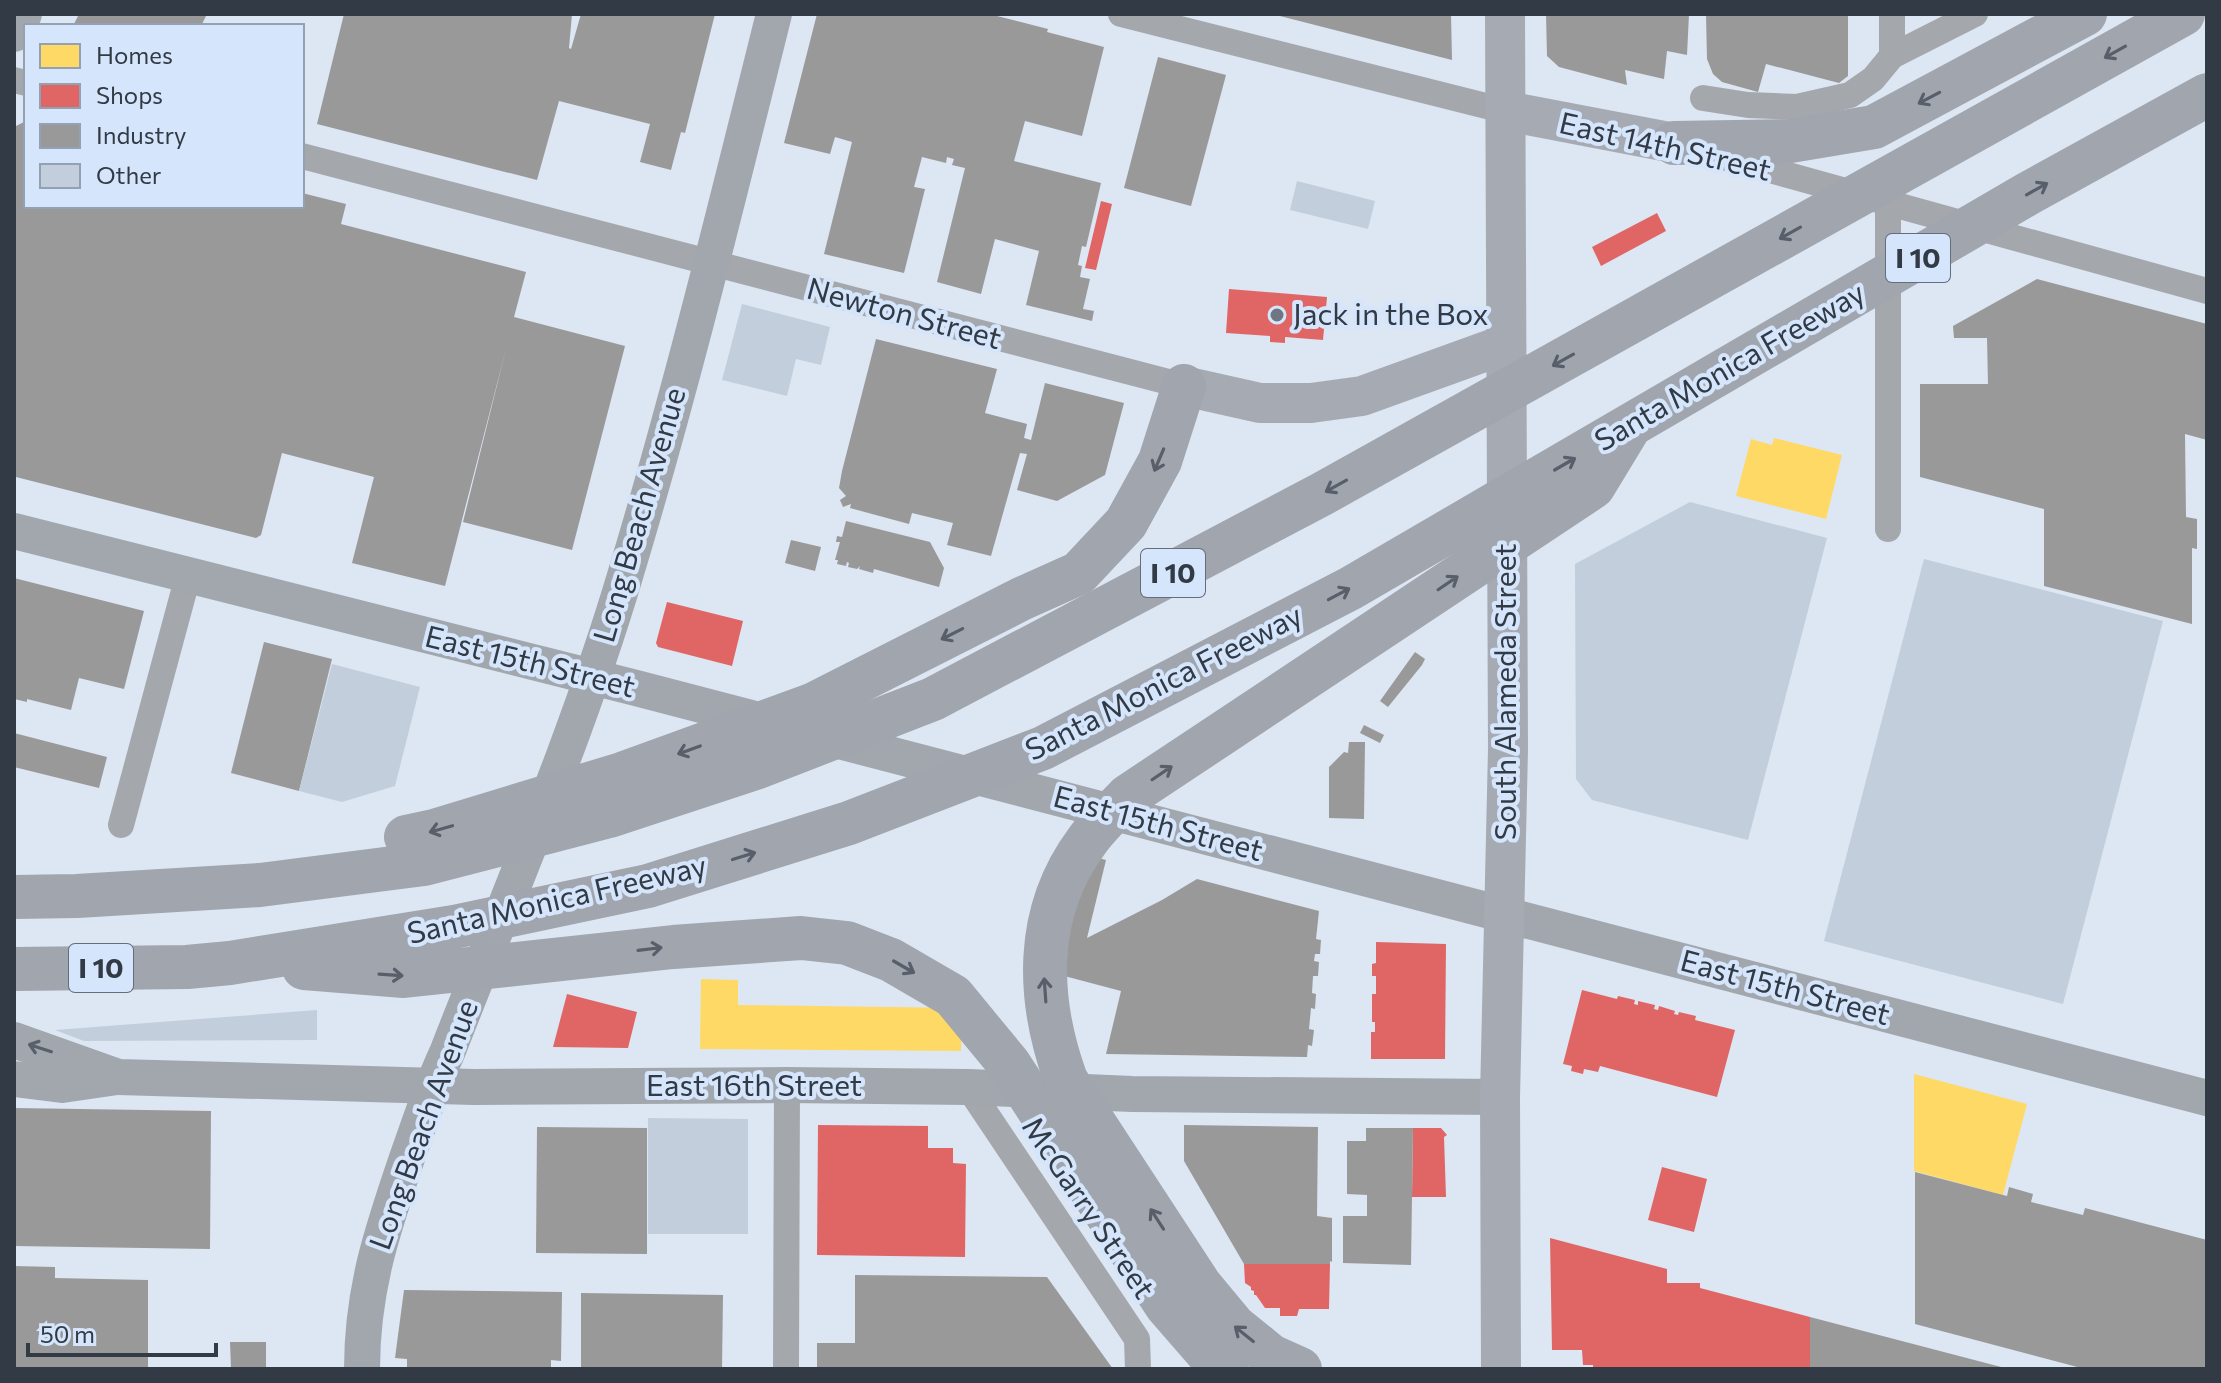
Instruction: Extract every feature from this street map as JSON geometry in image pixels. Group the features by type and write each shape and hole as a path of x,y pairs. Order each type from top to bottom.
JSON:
{"highway":[{"path":"1674,143 1790,141 1874,127 2085,14"},
{"name":"I 10","path":"15,896 77,896 260,885 424,864 609,816 758,767 933,699 1322,494 2183,14"},
{"name":"Santa Monica Freeway","path":"14,969 187,967 230,963 454,927 648,886 849,823 1043,748 1351,588 2029,193 2207,95"},
{"path":"77,896 251,868 434,831 607,779 812,705 1079,573 1126,523 1160,461 1184,386"},
{"path":"1227,1369 1212,1358 1183,1295 1066,1080 1054,1047 1043,982 1045,942 1056,895 1086,841 1128,796 1593,487 1631,426"},
{"path":"230,963 404,976 673,947 801,938 847,943 891,960 953,996 1009,1064 1183,1295 1234,1326 1271,1356 1300,1369"},
{"path":"14,998 187,967"}],"main road":[{"name":"South Alameda Street","path":"1501,1369 1500,1097 1508,749 1505,14"},
{"name":"East 14th Street","path":"1506,111 1674,143"},
{"name":"Newton Street","path":"1184,386 1260,403 1311,403 1362,396 1506,344"}],"street":[{"path":"14,34 24,14"},
{"name":"Long Beach Avenue","path":"362,1369 362,1325 378,1243 432,1085 592,677 625,577 711,263 774,14"},
{"path":"1892,14 1892,56"},
{"path":"1703,98 1748,105 1797,107 1854,94 1873,79 1892,56 1975,14"},
{"name":"East 14th Street","path":"1130,15 1506,111"},
{"name":"East 14th Street","path":"1674,143 2207,291"},
{"name":"Newton Street","path":"304,157 1184,386"},
{"path":"1888,204 1888,529"},
{"name":"East 15th Street","path":"14,531 592,677 2207,1098"},
{"path":"121,825 188,576"},
{"name":"East 16th Street","path":"14,1040 118,1077 474,1087 787,1085 968,1087 1132,1094 1500,1097"},
{"path":"14,1079 62,1085 118,1077"},
{"path":"786,1369 787,1085"},
{"name":"McGarry Street","path":"968,1087 1137,1339 1138,1369"}],"building: Homes":[{"path":"1774,438 1842,455 1826,519 1736,496 1751,439 1772,445"},
{"path":"701,979 738,980 738,1005 962,1008 961,1051 700,1049"},
{"path":"1914,1074 2027,1104 2003,1195 1914,1171"}],"building: Shops":[{"path":"1101,201 1112,204 1096,270 1085,268"},
{"path":"1657,213 1666,231 1601,266 1592,247"},
{"name":"Jack in the Box","path":"1229,289 1327,297 1323,340 1285,337 1285,343 1270,342 1270,336 1226,333"},
{"path":"667,602 743,621 732,666 658,647 656,643"},
{"path":"1376,942 1446,944 1445,1059 1371,1059 1371,1032 1375,1032 1372,994 1376,994 1372,964 1376,963"},
{"path":"1582,990 1635,1000 1634,1004 1638,1005 1638,1001 1655,1005 1654,1009 1658,1010 1659,1006 1675,1011 1674,1014 1678,1015 1679,1012 1696,1016 1695,1020 1735,1030 1717,1097 1600,1066 1598,1072 1584,1069 1583,1074 1571,1071 1572,1066 1563,1064"},
{"path":"567,994 637,1012 628,1048 553,1047"},
{"path":"818,1125 928,1126 928,1148 953,1148 953,1163 966,1164 965,1257 817,1255"},
{"path":"1413,1128 1441,1128 1447,1135 1444,1137 1446,1197 1412,1197"},
{"path":"1662,1167 1707,1179 1694,1232 1648,1220"},
{"path":"1550,1238 1667,1269 1667,1283 1700,1283 1700,1288 1810,1317 1810,1369 1593,1369 1593,1365 1583,1365 1582,1350 1552,1350"},
{"path":"1244,1264 1330,1264 1329,1309 1299,1309 1297,1316 1280,1316 1280,1308 1265,1308 1245,1283"}],"building: Industry":[{"path":"79,14 207,14 202,24 74,24"},
{"path":"344,14 572,14 571,49 581,14 715,14 685,133 681,132 671,170 640,162 650,124 559,101 537,180 317,124"},
{"path":"817,14 989,14 1104,47 1082,136 1025,121 1014,161 1101,183 1086,247 1082,246 1078,265 1082,266 1080,277 1090,279 1083,309 1094,311 1092,321 1026,305 1039,251 995,239 981,294 937,282 965,168 952,165 954,159 947,157 946,163 922,157 914,187 925,189 904,273 824,254 852,142 835,137 830,154 784,143"},
{"path":"1451,14 1452,60 1276,15"},
{"path":"1546,14 1689,14 1687,55 1667,51 1664,79 1625,70 1627,85 1559,67 1547,56"},
{"path":"1706,14 1848,14 1848,76 1839,83 1766,64 1758,92 1722,82 1713,74 1707,59"},
{"path":"1158,57 1226,75 1191,206 1124,188"},
{"path":"24,122 24,208 304,208 304,194 346,204 341,224 526,272 514,317 625,346 572,550 463,522 506,349 445,586 352,563 374,477 282,453 261,535 256,538 16,477 14,127"},
{"path":"2037,279 2207,324 2207,440 2185,434 2186,517 2197,519 2197,549 2192,548 2192,624 2044,586 2044,509 1920,477 1920,384 1988,384 1987,338 1954,338 1953,326"},
{"path":"876,339 997,369 985,413 1027,424 1024,438 1031,440 1045,383 1124,403 1105,475 1057,501 1017,490 1027,454 1020,453 991,556 947,545 953,523 912,513 909,524 850,508 851,504 843,507 840,500 846,496 839,488 842,471"},
{"path":"846,521 930,542 944,568 939,587 874,569 873,573 859,569 860,566 857,569 848,567 847,562 846,566 837,564 838,560 835,560 840,542 836,542 837,536 842,537"},
{"path":"791,540 821,547 815,571 785,563"},
{"path":"14,578 144,611 124,689 79,678 71,710 27,699 27,702 14,699"},
{"path":"264,642 332,659 299,791 231,773"},
{"path":"1415,652 1425,659 1388,707 1380,701"},
{"path":"1364,725 1384,735 1380,743 1360,733"},
{"path":"14,733 107,757 99,788 14,767"},
{"path":"1349,742 1365,742 1364,819 1329,818 1329,767 1344,752 1348,753"},
{"path":"1083,854 1106,860 1087,938 1197,879 1319,911 1316,939 1321,940 1320,954 1315,954 1314,961 1319,962 1318,976 1313,976 1315,1009 1311,1008 1309,1029 1314,1030 1307,1057 1106,1054 1121,991 1053,973"},
{"path":"14,1108 211,1111 210,1249 14,1246"},
{"path":"1184,1125 1318,1127 1317,1216 1332,1218 1332,1262 1244,1264 1184,1161"},
{"path":"537,1127 647,1128 647,1254 536,1253"},
{"path":"1366,1128 1413,1128 1411,1265 1343,1263 1343,1216 1367,1216 1367,1195 1347,1194 1347,1141 1366,1141"},
{"path":"1915,1172 2007,1196 2009,1187 2033,1194 2031,1202 2083,1215 2085,1208 2207,1240 2207,1369 2085,1369 1915,1324"},
{"path":"14,1266 55,1267 55,1278 148,1280 148,1369 14,1369"},
{"path":"855,1275 1047,1277 1113,1369 817,1369 817,1343 855,1343"},
{"path":"404,1290 562,1292 561,1361 551,1360 551,1369 407,1369 407,1359 395,1358"},
{"path":"581,1293 723,1295 722,1369 581,1369"},
{"path":"1810,1317 2005,1368 2005,1369 1810,1369"},
{"path":"230,1342 266,1342 266,1369 231,1369"}],"building: Other":[{"path":"1297,181 1375,201 1368,229 1290,210"},
{"path":"742,304 830,327 821,365 796,359 787,396 722,380"},
{"path":"1690,502 1827,538 1748,840 1592,800 1576,779 1575,564"},
{"path":"1924,559 2163,621 2063,1004 1824,941"},
{"path":"332,664 420,687 395,786 342,802 299,791"},
{"path":"317,1010 317,1040 84,1041 55,1030"},
{"path":"648,1118 748,1119 748,1234 648,1234"}],"place":[{"name":"Jack in the Box","path":"1277,315"}]}
